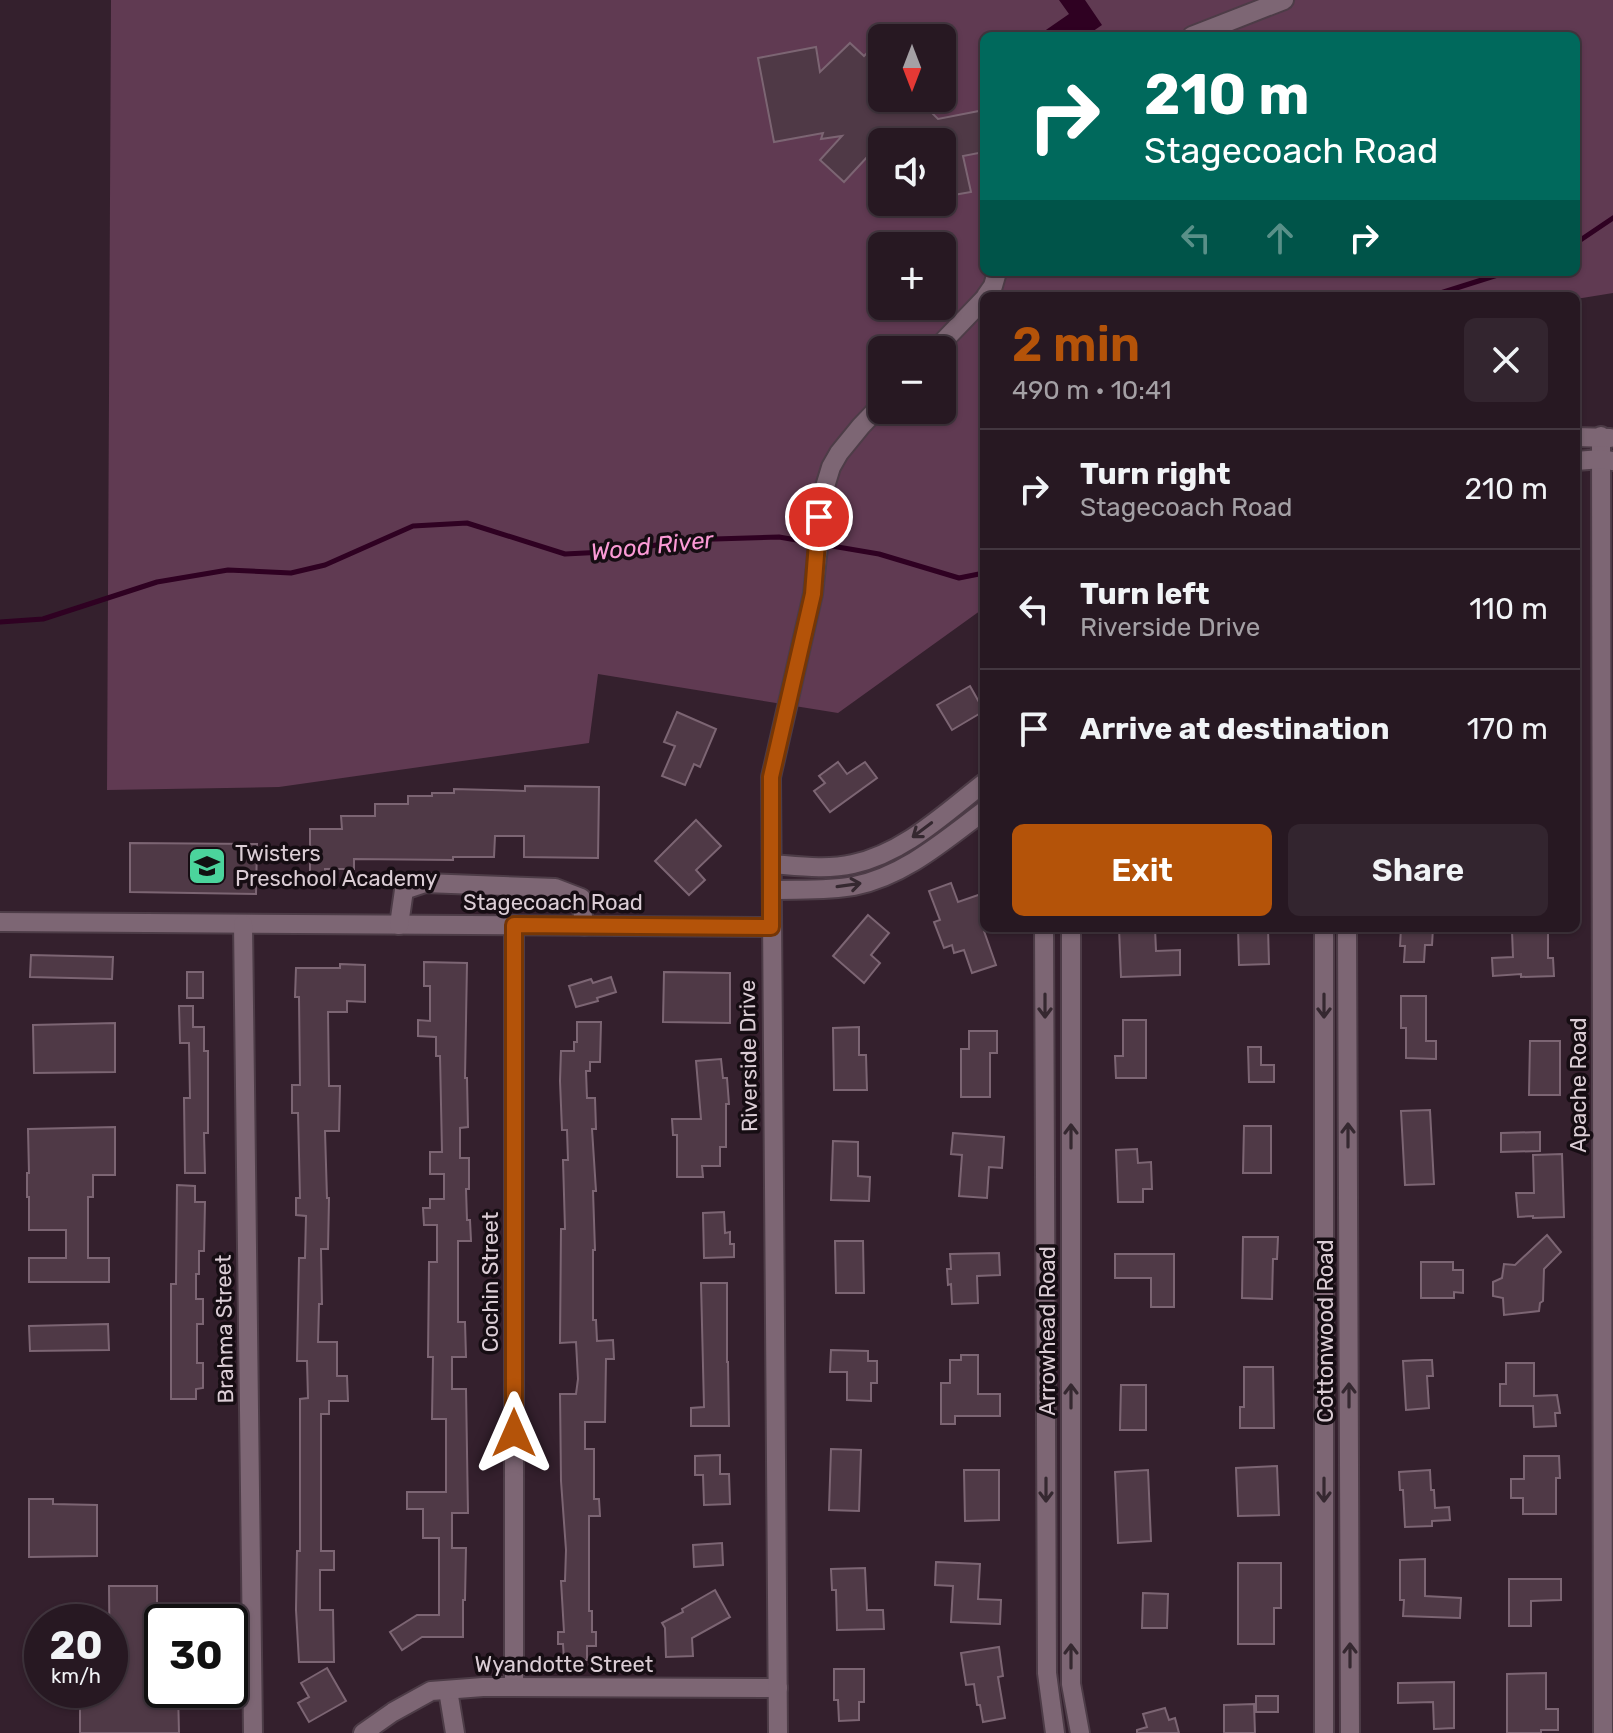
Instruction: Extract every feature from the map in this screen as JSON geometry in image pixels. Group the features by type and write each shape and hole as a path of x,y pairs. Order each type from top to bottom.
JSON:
{"street":[{"path":"1202,32 1284,0"},
{"path":"948,336 980,303"},
{"name":"Riverside Drive","path":"778,1733 771,777 808,624 824,490 831,467 868,419"},
{"path":"1580,437 1607,437"},
{"name":"Apache Road","path":"1603,1733 1607,1430 1607,437"},
{"path":"1580,461 1607,460"},
{"path":"772,864 813,867 850,865 875,858 901,846 980,786"},
{"path":"772,890 852,886 882,878 939,845 980,814"},
{"path":"399,925 404,890 425,883 555,888 581,898 584,926"},
{"name":"Stagecoach Road","path":"0,922 771,927"},
{"name":"Brahma Street","path":"243,924 253,1733"},
{"name":"Cochin Street","path":"514,925 514,1687"},
{"name":"Arrowhead Road","path":"1044,932 1047,1673 1055,1733"},
{"name":"Arrowhead Road","path":"1071,932 1071,1684 1080,1733"},
{"name":"Cottonwood Road","path":"1324,932 1324,1733"},
{"name":"Cottonwood Road","path":"1347,932 1350,1733"},
{"name":"Wyandotte Street","path":"363,1733 431,1691 483,1687 778,1688"},
{"path":"448,1690 455,1733"}],"shaded area":[{"path":"111,0 1613,0 1613,293 1580,298 1580,292 980,292 980,611 838,713 598,674 589,743 279,787 107,790"},
{"path":"1059,0 1085,0 1102,25 1092,32 1043,32 1069,14"}],"building":[{"path":"850,43 864,56 868,52 868,112 931,112 938,119 980,111 980,153 963,156 971,192 956,195 956,128 868,128 868,156 844,182 820,160 842,136 821,139 823,133 774,142 758,58 816,47 820,72"},
{"path":"970,686 980,704 980,713 952,730 937,705"},
{"path":"677,712 716,729 700,767 694,764 685,785 662,776 675,746 664,742"},
{"path":"838,762 847,774 865,762 877,778 830,812 814,791 825,783 819,776"},
{"path":"525,786 599,787 598,858 524,857 524,836 495,836 494,857 453,857 453,860 354,859 354,869 325,869 325,874 310,874 310,829 342,829 341,816 375,816 375,804 408,804 408,796 454,793 454,789 525,791"},
{"path":"696,820 721,846 696,870 705,880 689,895 655,861"},
{"path":"130,843 257,844 256,894 130,892"},
{"path":"951,883 958,902 980,894 980,932 984,932 996,965 972,973 964,950 954,953 952,945 944,948 934,922 940,920 929,891"},
{"path":"868,915 889,933 871,955 880,963 864,983 833,956"},
{"path":"1119,932 1155,932 1156,951 1180,950 1180,975 1121,977"},
{"path":"1238,932 1268,932 1269,964 1239,965"},
{"path":"1401,932 1433,932 1432,945 1425,945 1424,962 1404,962 1405,946 1400,946"},
{"path":"1512,932 1548,932 1548,958 1553,958 1554,976 1493,976 1492,958 1513,957"},
{"path":"31,955 113,957 112,979 30,977"},
{"path":"424,962 467,963 465,1078 468,1127 460,1128 460,1158 469,1158 469,1189 466,1189 471,1241 458,1241 458,1322 465,1322 466,1357 452,1357 452,1389 466,1389 468,1513 452,1513 452,1548 466,1548 463,1637 422,1637 402,1650 390,1632 417,1615 439,1615 439,1538 423,1538 423,1509 407,1509 407,1492 446,1492 446,1419 432,1419 433,1357 428,1357 429,1262 437,1262 437,1225 424,1225 423,1208 430,1208 430,1199 444,1199 444,1174 430,1174 430,1152 442,1152 440,1056 436,1056 436,1037 418,1036 418,1020 430,1021 430,986 424,986"},
{"path":"340,964 365,965 365,1002 347,1001 347,1012 328,1012 329,1086 340,1086 339,1131 325,1131 328,1249 321,1249 322,1304 319,1304 318,1342 337,1342 337,1376 347,1376 348,1401 329,1401 329,1414 321,1414 321,1551 334,1551 334,1570 320,1570 320,1610 333,1610 334,1662 299,1662 296,1610 297,1551 300,1551 300,1399 308,1398 307,1361 297,1361 299,1258 305,1258 306,1216 296,1215 296,1198 300,1198 298,1113 292,1113 292,1085 300,1085 296,968 340,968"},
{"path":"187,972 203,972 203,998 187,998"},
{"path":"664,972 730,973 730,1023 663,1022"},
{"path":"611,977 616,992 576,1007 569,986"},
{"path":"1401,996 1426,996 1426,1041 1436,1041 1436,1059 1406,1058 1406,1028 1401,1028"},
{"path":"179,1006 193,1006 193,1027 204,1027 204,1051 208,1051 205,1173 185,1173 184,1098 190,1098 189,1043 180,1043"},
{"path":"1123,1020 1146,1020 1146,1078 1116,1078 1115,1056 1123,1056"},
{"path":"577,1022 601,1022 600,1062 590,1062 590,1071 586,1071 587,1098 595,1098 596,1129 592,1129 596,1191 593,1191 593,1320 596,1320 597,1341 613,1340 614,1359 606,1359 605,1422 585,1422 585,1449 594,1449 594,1499 599,1499 600,1516 589,1516 589,1611 592,1611 596,1646 587,1646 587,1660 564,1660 563,1644 558,1644 558,1632 564,1632 561,1581 565,1581 566,1550 560,1394 576,1394 578,1379 576,1342 560,1343 561,1229 565,1229 563,1160 568,1160 567,1130 562,1130 560,1081 561,1051 574,1051"},
{"path":"115,1023 115,1072 34,1073 33,1025"},
{"path":"859,1027 859,1055 866,1055 867,1090 834,1090 833,1028"},
{"path":"969,1031 997,1031 997,1053 990,1053 990,1097 961,1097 961,1049 969,1049"},
{"path":"1530,1041 1560,1041 1560,1095 1529,1095"},
{"path":"1248,1047 1261,1047 1261,1065 1274,1065 1274,1082 1249,1082"},
{"path":"721,1059 723,1078 727,1078 729,1104 726,1104 726,1147 720,1147 720,1166 702,1166 703,1177 677,1177 677,1135 673,1135 672,1119 701,1119 696,1061"},
{"path":"1430,1110 1434,1184 1405,1185 1401,1111"},
{"path":"1244,1126 1271,1126 1271,1173 1243,1173"},
{"path":"115,1127 115,1175 93,1175 93,1197 88,1197 88,1258 109,1258 109,1282 29,1282 29,1258 66,1258 66,1230 29,1230 28,1129"},
{"path":"1540,1132 1540,1151 1501,1152 1501,1133"},
{"path":"953,1133 1004,1137 1002,1168 989,1167 987,1198 959,1196 962,1155 951,1154"},
{"path":"833,1141 858,1142 858,1176 870,1177 869,1201 831,1200"},
{"path":"1137,1149 1138,1163 1151,1162 1152,1189 1143,1189 1143,1202 1118,1202 1116,1150"},
{"path":"1562,1154 1564,1217 1518,1217 1516,1193 1534,1193 1533,1155"},
{"path":"177,1185 195,1186 195,1202 205,1202 204,1251 199,1251 199,1274 196,1274 196,1299 203,1299 203,1324 197,1324 197,1363 203,1363 203,1388 196,1389 196,1399 171,1399 171,1284 176,1284"},
{"path":"724,1212 725,1233 730,1232 734,1257 704,1258 703,1213"},
{"path":"1547,1235 1561,1252 1544,1269 1543,1301 1539,1311 1504,1315 1503,1298 1493,1296 1493,1282 1502,1278 1504,1264 1515,1265"},
{"path":"1243,1237 1278,1237 1277,1259 1273,1259 1272,1299 1242,1298"},
{"path":"835,1241 863,1241 864,1293 836,1293"},
{"path":"999,1253 1000,1275 977,1276 978,1303 952,1304 947,1269 951,1269 950,1254"},
{"path":"1115,1254 1174,1254 1174,1307 1151,1307 1151,1278 1115,1278"},
{"path":"1421,1262 1453,1262 1453,1270 1463,1270 1463,1293 1454,1292 1454,1298 1421,1298"},
{"path":"701,1283 727,1283 729,1426 691,1426 691,1408 704,1407"},
{"path":"108,1324 109,1350 30,1351 29,1326"},
{"path":"831,1350 868,1351 868,1361 877,1361 877,1383 871,1383 871,1401 847,1400 847,1372 830,1372"},
{"path":"961,1355 978,1355 978,1394 1000,1394 1000,1416 955,1416 955,1424 941,1424 941,1383 950,1383 950,1360 961,1360"},
{"path":"1432,1360 1433,1376 1427,1376 1429,1408 1406,1410 1403,1361"},
{"path":"1506,1363 1534,1363 1534,1396 1557,1395 1560,1413 1555,1413 1556,1426 1534,1427 1533,1406 1500,1406 1500,1384 1506,1384"},
{"path":"1244,1367 1273,1367 1274,1428 1240,1428 1240,1407 1244,1407"},
{"path":"1121,1385 1146,1385 1146,1430 1120,1430"},
{"path":"831,1449 861,1450 859,1511 829,1510"},
{"path":"720,1455 720,1474 729,1474 730,1504 704,1505 703,1475 695,1475 695,1456"},
{"path":"1524,1456 1559,1456 1556,1514 1523,1514 1523,1498 1511,1498 1511,1479 1524,1479"},
{"path":"1277,1466 1279,1515 1238,1516 1236,1468"},
{"path":"964,1470 999,1470 999,1520 965,1521"},
{"path":"1148,1470 1151,1541 1118,1543 1115,1472"},
{"path":"1430,1470 1435,1508 1449,1507 1450,1520 1432,1521 1432,1526 1405,1527 1399,1472"},
{"path":"29,1499 53,1499 53,1504 97,1505 97,1556 29,1557"},
{"path":"722,1543 723,1565 694,1567 693,1545"},
{"path":"1425,1559 1425,1596 1461,1598 1460,1618 1403,1616 1400,1560"},
{"path":"936,1562 980,1564 978,1599 1001,1600 1000,1624 951,1622 953,1586 935,1585"},
{"path":"1238,1563 1281,1563 1281,1608 1274,1608 1274,1644 1238,1644"},
{"path":"865,1568 867,1610 883,1610 884,1629 837,1630 836,1590 832,1590 831,1569"},
{"path":"1509,1579 1561,1579 1561,1600 1531,1601 1531,1626 1509,1626"},
{"path":"109,1586 157,1586 157,1604 144,1604 144,1708 178,1708 179,1733 80,1733 80,1708 128,1708 128,1604 109,1604"},
{"path":"715,1590 730,1617 692,1638 693,1656 666,1657 662,1623"},
{"path":"1143,1593 1168,1594 1167,1628 1142,1628"},
{"path":"999,1647 1003,1676 998,1677 1005,1718 983,1722 974,1684 966,1685 961,1653"},
{"path":"327,1668 346,1701 309,1722 298,1703 309,1697 301,1683"},
{"path":"834,1669 864,1669 864,1702 859,1702 859,1720 839,1721 838,1700 834,1700"},
{"path":"1546,1673 1546,1709 1558,1709 1558,1730 1507,1733 1507,1674"},
{"path":"1454,1682 1454,1728 1434,1729 1433,1702 1398,1703 1398,1683"},
{"path":"1256,1696 1278,1696 1278,1712 1256,1712"},
{"path":"1254,1704 1255,1733 1224,1733 1224,1705"},
{"path":"1165,1708 1169,1720 1175,1718 1179,1733 1137,1733 1137,1730 1147,1727 1143,1714"}],"waterway":[{"name":"Wood River","path":"1580,240 1613,218"},
{"name":"Wood River","path":"1444,292 1494,276"},
{"name":"Wood River","path":"0,622 43,619 157,582 228,570 291,573 325,565 413,526 467,523 565,554 625,551 682,540 779,537 879,554 959,578 980,574"}],"place":[{"name":"Twisters Preschool Academy","path":"207,866"}],"route":[{"path":"514,1433 514,925 771,927 771,777 808,624 815,580 819,517"}]}
